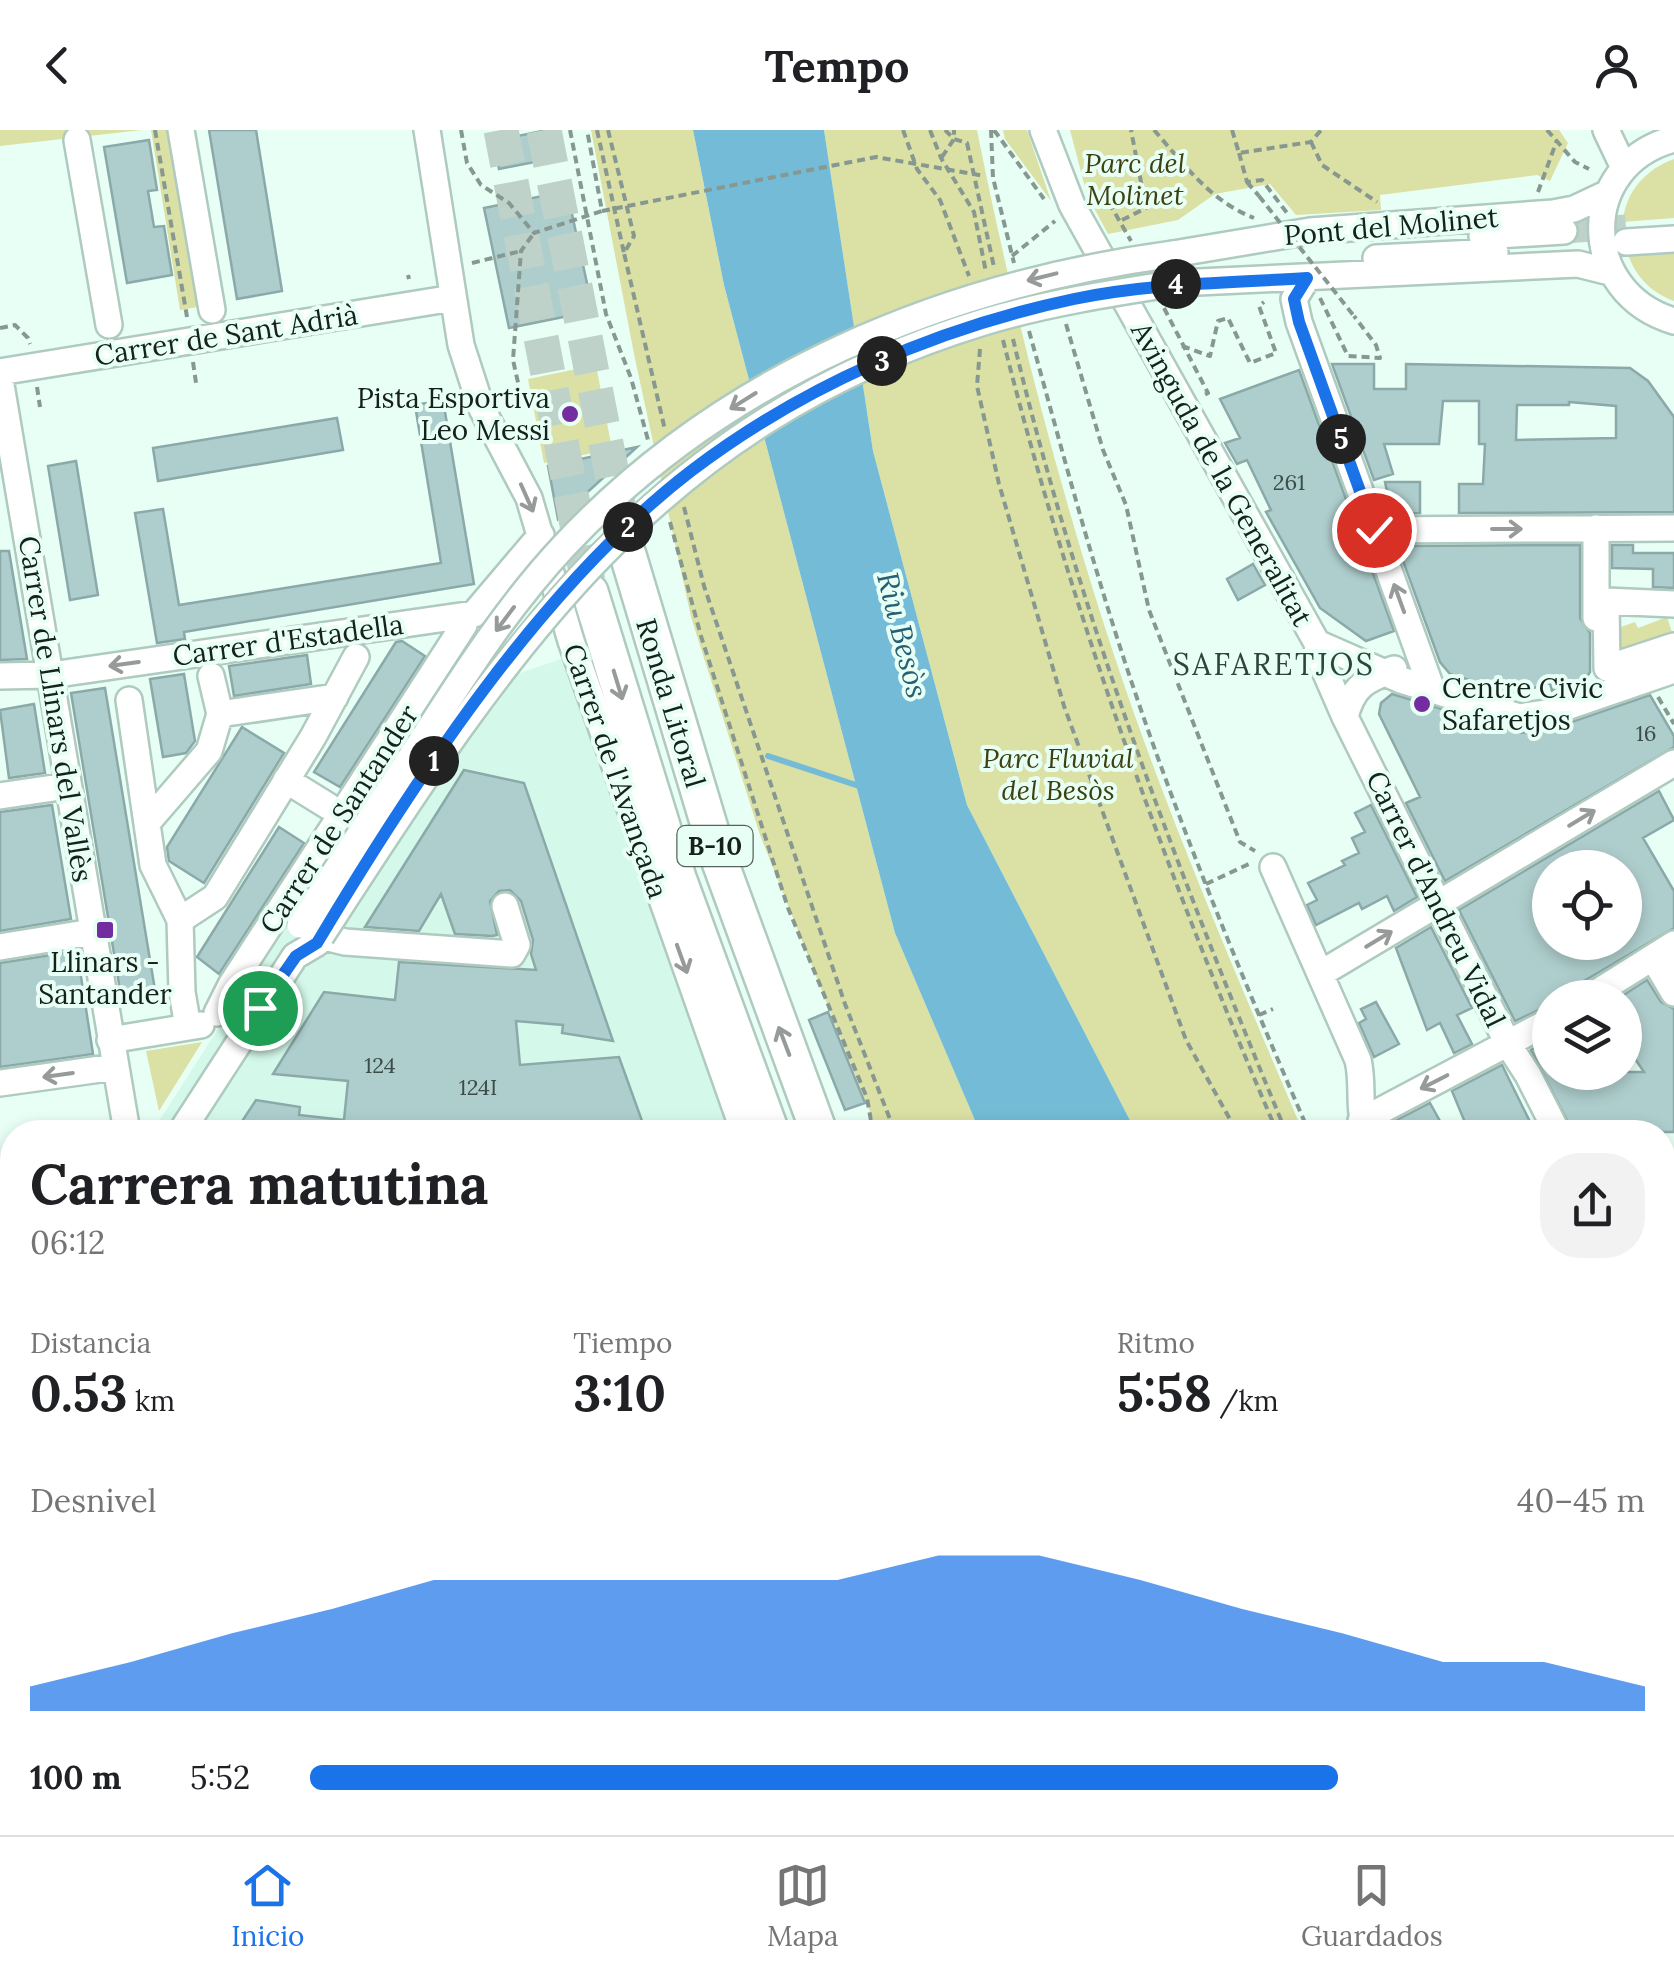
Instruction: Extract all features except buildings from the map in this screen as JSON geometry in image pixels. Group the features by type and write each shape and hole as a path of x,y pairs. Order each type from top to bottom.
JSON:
{"highway":[{"name":"Ronda Litoral","path":"628,554 720,862 815,1120"},
{"name":"Ronda Litoral","path":"590,592 678,878 767,1120"}],"street":[{"path":"181,130 212,310"},
{"name":"Carrer de l'Avançada","path":"427,130 461,345 481,407 529,498 570,640 740,1120"},
{"name":"Avinguda de la Generalitat","path":"1044,130 1072,204 1317,643 1432,690 1519,717 1552,712 1674,670"},
{"path":"1606,130 1624,168"},
{"path":"1660,137 1624,168 1608,193 1601,219 1602,246 1610,272 1630,298 1665,319 1674,345"},
{"path":"77,140 109,326"},
{"name":"Pont del Molinet","path":"296,956 295,932 463,674 562,548 629,482 747,398 814,360 898,322 1044,275 1310,231 1553,214 1608,193"},
{"path":"1674,224 1626,234 1674,238"},
{"name":"Pont del Molinet","path":"255,1015 296,956 322,936 434,761 506,662 618,538 689,473 788,408 908,349 984,322 1075,299 1228,272 1564,238 1172,254"},
{"name":"Pont del Molinet","path":"1178,283 1313,288 1578,264 1610,272"},
{"path":"1313,288 1294,299 1299,322 1432,690"},
{"name":"Carrer de Sant Adrià","path":"0,375 453,298"},
{"name":"Carrer de Llinars del Vallès","path":"0,375 125,1120"},
{"path":"1596,528 1596,684"},
{"path":"1374,530 1674,528"},
{"name":"Carrer d'Estadella","path":"0,676 50,675 474,614 541,535"},
{"path":"1674,604 1606,601 1608,668 1674,646"},
{"name":"Carrer de Santander","path":"217,1013 231,984 464,625"},
{"name":"Carrer d'Andreu Vidal","path":"1317,643 1318,655 1345,717 1508,1044 1551,1120"},
{"path":"180,920 215,897 356,657"},
{"path":"1345,717 1351,693 1365,680 1421,658"},
{"path":"147,823 209,751 220,714 210,676"},
{"path":"220,714 335,697"},
{"path":"128,700 152,865 180,920 182,992 188,1027"},
{"path":"1320,974 1674,763"},
{"path":"286,780 328,806"},
{"path":"0,796 68,786"},
{"path":"1268,862 1358,1060 1364,1083 1364,1120"},
{"path":"322,936 345,942 512,954 516,944 505,906"},
{"path":"0,947 92,932"},
{"path":"1618,980 1674,944"},
{"path":"1674,973 1666,961 1658,966 1674,994"},
{"path":"1644,964 1674,1011"},
{"path":"110,1040 255,1015"},
{"path":"189,1120 255,1015"},
{"path":"1376,1120 1532,1031"},
{"path":"0,1083 115,1068"}],"path":[{"path":"155,130 188,327"},
{"path":"461,130 468,163 481,184 510,203 534,233"},
{"path":"570,130 606,314 631,378 652,455"},
{"path":"587,130 602,211"},
{"path":"597,130 668,440"},
{"path":"608,130 634,236 624,253"},
{"path":"903,130 917,169 940,200 968,270 971,289"},
{"path":"930,130 941,158 974,212 990,288"},
{"path":"945,130 954,139 968,143 998,282"},
{"path":"941,158 954,139 954,130"},
{"path":"992,130 993,178 1016,275"},
{"path":"992,130 1047,202"},
{"path":"1104,194 1122,220 1146,208 1131,130"},
{"path":"1154,130 1202,185 1228,206 1258,220"},
{"path":"1232,130 1247,182 1376,345 1380,358 1348,356 1313,288"},
{"path":"1239,153 1312,142 1320,130"},
{"path":"1547,130 1574,162 1589,169"},
{"path":"1538,193 1557,140"},
{"path":"1312,142 1322,165 1380,202"},
{"path":"500,403 518,388 513,360 521,251 534,233 602,211 876,157 993,178"},
{"path":"1247,182 1262,180 1288,216"},
{"path":"1012,256 1057,216"},
{"path":"472,263 521,251"},
{"path":"1204,386 1182,346 1210,356 1218,321 1228,318 1250,363 1276,352 1259,306 1266,300"},
{"path":"1062,308 1102,450 1126,504 1149,610 1166,657 1240,842 1268,862"},
{"path":"999,324 1026,431 1095,656 1167,866 1271,1120"},
{"path":"0,328 15,326 22,331 31,352"},
{"path":"1028,331 1099,581 1206,884 1304,1120"},
{"path":"1012,333 1046,463 1129,733 1183,885 1281,1120"},
{"path":"980,345 977,386 983,415 1064,706 1186,1040 1230,1120"},
{"path":"192,362 196,383"},
{"path":"37,388 40,407"},
{"path":"681,495 704,586 846,1004 890,1120"},
{"path":"666,510 701,636 788,908 867,1098 872,1120"},
{"path":"1654,689 1674,724"},
{"path":"1206,884 1268,862"},
{"path":"1259,1015 1273,1009"}],"shaded area":[{"path":"575,654 736,1120 160,1120 425,706"}],"green space":[{"path":"0,130 142,130 0,146"},
{"path":"151,130 194,130 221,303 180,310"},
{"path":"591,130 693,130 724,285 895,933 975,1120 873,1120 760,835 691,617"},
{"name":"Parc Fluvial del Besòs","path":"824,130 977,130 1037,393 1113,652 1179,834 1298,1120 1130,1120 967,805 873,451"},
{"path":"1003,130 1027,130 1051,201 1005,139"},
{"name":"Parc del Molinet","path":"1070,130 1559,130 1568,143 1550,181 1537,175 1380,195 1381,210 1296,215 1270,184 1215,194 1178,220 1108,234 1087,195"},
{"path":"1674,159 1674,218 1623,222 1628,201 1639,183 1654,169"},
{"path":"1674,242 1674,301 1642,280 1626,246"},
{"name":"Pista Esportiva Leo Messi","path":"596,365 612,449 544,463 528,379"},
{"path":"1667,617 1674,638 1621,657 1612,630 1635,622 1638,628"},
{"path":"202,1042 159,1111 146,1051"}],"water":[{"name":"Riu Besòs","path":"693,130 824,130 873,451 967,805 1130,1120 975,1120 895,933 724,285"}],"waterway":[{"path":"768,756 862,787"}],"tunnel":[{"path":"501,130 590,592"},
{"path":"544,130 628,555"},
{"path":"1564,231 1626,227"}],"place":[{"name":"Pista Esportiva Leo Messi","path":"570,414"},
{"name":"Centre Civic Safaretjos","path":"1422,704"},
{"name":"Llinars - Santander","path":"105,930"}],"district":[{"name":"SAFARETJOS","path":"1274,665"}],"route":[{"path":"260,1008 296,956 317,943 434,761 506,662 558,599 630,525 689,473 753,427 822,388 908,349 984,322 1075,299 1178,283 1307,278 1294,299 1299,322 1374,530"}]}
